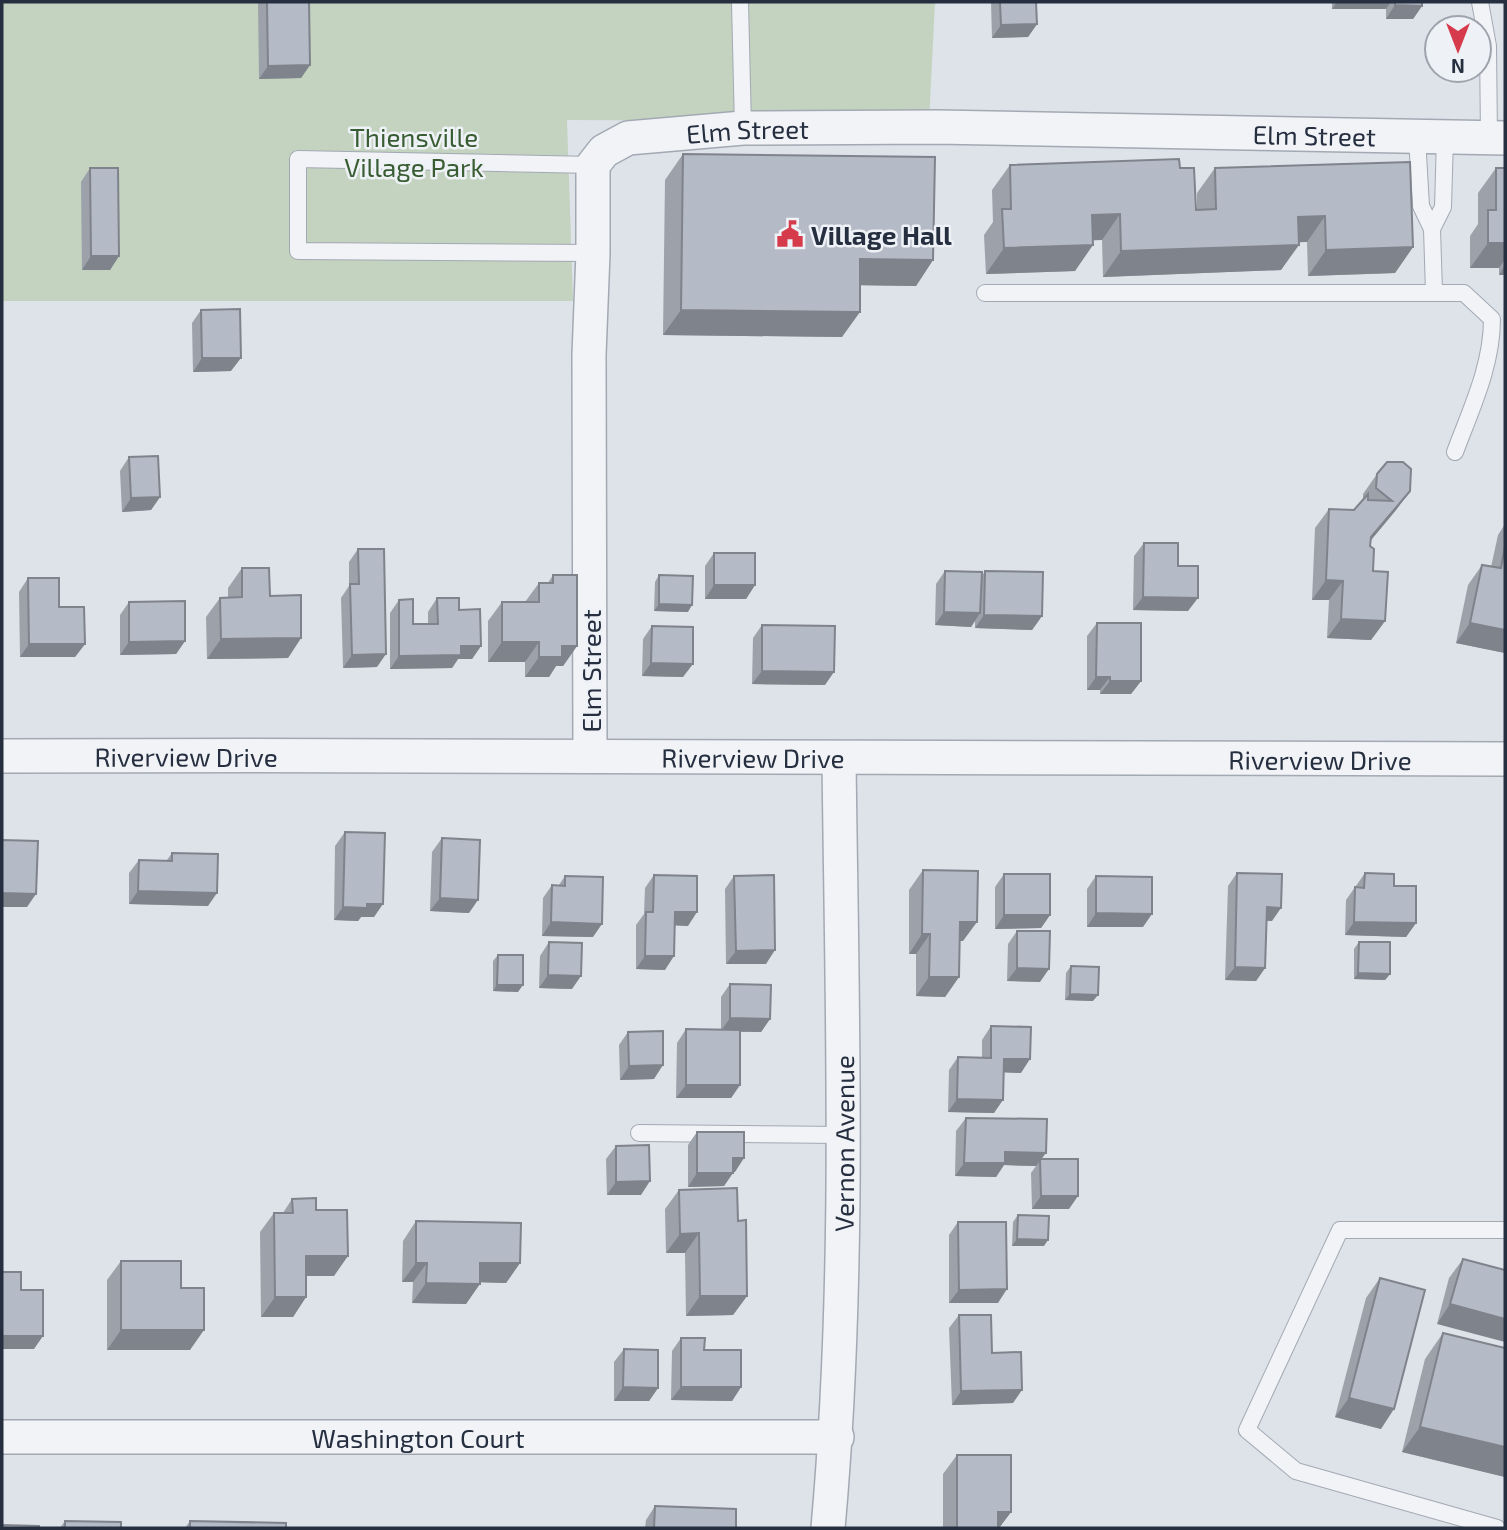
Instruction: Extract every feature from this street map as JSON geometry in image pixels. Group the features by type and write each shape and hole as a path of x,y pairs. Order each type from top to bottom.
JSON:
{"street":[{"name":"Elm Street","path":"590,756 589,355 593,165 604,151 628,138 743,128 937,128 1497,138"},
{"name":"Riverview Drive","path":"2,756 544,754 839,759 1505,759"},
{"name":"Vernon Avenue","path":"828,1528 837,1437 844,1135 839,759"},
{"name":"Washington Court","path":"2,1437 837,1437"}],"lane":[{"path":"740,2 743,128"},
{"path":"1480,2 1488,46 1497,138"},
{"path":"1431,137 1443,207 1432,229"},
{"path":"1431,137 1421,206 1432,229 1434,292"},
{"path":"593,165 298,159 298,251 593,253"},
{"path":"985,293 1464,293 1492,319 1492,336 1487,368 1455,452"},
{"path":"639,1133 844,1135"},
{"path":"1497,1528 1296,1471 1247,1430 1340,1230 1505,1230"}],"green space":[{"name":"Thiensville Village Park","path":"2,2 935,2 929,122 567,120 573,301 2,301"}],"building":[{"path":"267,2 309,2 310,65 268,66"},
{"path":"1000,2 1036,2 1037,24 1001,25"},
{"path":"1395,2 1422,2 1422,6 1395,5"},
{"name":"Village Hall","path":"683,154 935,157 933,260 860,259 860,312 681,310"},
{"path":"1179,159 1180,168 1194,168 1196,210 1216,209 1215,168 1410,162 1413,247 1326,250 1325,216 1298,217 1299,245 1121,251 1120,214 1092,215 1093,245 1004,248 1002,209 1011,209 1010,165"},
{"path":"90,168 118,168 119,256 91,256"},
{"path":"1496,168 1505,168 1505,243 1488,243 1488,210 1496,210"},
{"path":"240,309 241,358 202,358 201,310"},
{"path":"158,456 160,497 131,498 129,457"},
{"path":"1387,462 1403,462 1411,469 1410,491 1371,537 1370,546 1374,549 1373,571 1388,572 1385,621 1341,619 1343,581 1326,580 1329,509 1354,510 1368,494 1368,500 1392,501 1376,488 1377,474"},
{"path":"1144,543 1178,543 1178,566 1198,566 1198,598 1143,597"},
{"path":"1505,546 1505,630 1470,623 1482,565 1501,568"},
{"path":"358,549 384,549 386,654 352,655 350,584 359,584"},
{"path":"714,553 755,553 755,585 714,585"},
{"path":"242,568 269,568 270,596 301,595 301,638 221,639 220,598 242,597"},
{"path":"945,571 982,572 980,613 944,612"},
{"path":"985,571 1043,572 1042,616 984,615"},
{"path":"553,575 577,575 577,646 562,646 562,657 539,657 539,642 502,642 502,602 539,602 539,583 553,583"},
{"path":"659,575 693,576 692,605 659,604"},
{"path":"28,578 59,578 59,607 84,607 85,644 29,644"},
{"path":"437,598 459,598 459,610 480,609 481,646 461,646 461,655 399,656 399,600 413,599 413,624 438,624"},
{"path":"185,601 185,641 129,642 129,602"},
{"path":"1097,623 1141,623 1141,681 1110,681 1110,677 1096,677"},
{"path":"762,625 835,626 834,672 762,671"},
{"path":"652,626 693,627 693,664 651,663"},
{"path":"345,832 385,833 383,904 367,904 367,908 343,907"},
{"path":"442,838 480,840 478,900 440,898"},
{"path":"2,840 38,841 36,894 2,893"},
{"path":"172,853 218,854 217,893 138,891 139,860 172,861"},
{"path":"923,870 978,871 977,922 960,922 959,977 929,977 930,934 922,934"},
{"path":"1237,873 1282,874 1281,908 1267,907 1265,968 1235,967"},
{"path":"1365,873 1394,874 1394,886 1416,886 1416,923 1354,922 1355,887 1364,888"},
{"path":"1004,874 1050,874 1050,915 1004,915"},
{"path":"654,875 697,876 697,912 675,912 674,956 645,956 646,912 653,912"},
{"path":"774,875 775,950 736,951 734,876"},
{"path":"565,876 603,877 602,924 551,922 552,885 565,886"},
{"path":"1096,876 1152,877 1152,914 1096,913"},
{"path":"1017,931 1050,931 1049,969 1017,968"},
{"path":"549,942 582,943 581,976 548,975"},
{"path":"1359,942 1390,942 1390,974 1358,973"},
{"path":"498,955 523,955 523,985 497,985"},
{"path":"1071,966 1099,967 1098,995 1070,994"},
{"path":"730,984 771,985 770,1019 730,1018"},
{"path":"991,1026 1031,1027 1030,1059 1004,1059 1003,1100 957,1099 958,1057 991,1058"},
{"path":"686,1029 740,1030 740,1085 686,1085"},
{"path":"663,1031 663,1065 629,1066 628,1032"},
{"path":"966,1118 1047,1119 1046,1153 1005,1152 1005,1163 964,1163"},
{"path":"697,1132 744,1132 744,1158 733,1158 733,1173 697,1173"},
{"path":"649,1145 650,1181 616,1182 616,1146"},
{"path":"1040,1159 1078,1159 1078,1196 1041,1196"},
{"path":"737,1188 738,1221 746,1220 747,1296 700,1296 699,1233 680,1234 679,1190"},
{"path":"316,1198 316,1210 347,1210 348,1256 306,1256 306,1297 275,1297 274,1213 293,1213 292,1199"},
{"path":"1018,1215 1049,1216 1048,1240 1017,1239"},
{"path":"416,1221 521,1223 520,1263 480,1263 480,1284 426,1283 427,1263 416,1263"},
{"path":"958,1222 1006,1222 1007,1289 959,1290"},
{"path":"1463,1259 1505,1270 1505,1319 1450,1304"},
{"path":"121,1261 181,1261 181,1288 204,1288 204,1330 121,1330"},
{"path":"2,1272 21,1272 21,1290 43,1290 43,1336 2,1336"},
{"path":"1380,1278 1425,1290 1394,1409 1349,1398"},
{"path":"959,1315 991,1315 992,1353 1021,1352 1022,1390 961,1391"},
{"path":"1443,1333 1505,1348 1505,1447 1420,1427"},
{"path":"681,1338 705,1338 704,1350 741,1350 741,1387 681,1387"},
{"path":"624,1349 658,1350 658,1388 623,1387"},
{"path":"957,1455 1011,1455 1011,1512 998,1512 998,1528 957,1528"},
{"path":"655,1506 736,1509 736,1528 654,1528"},
{"path":"65,1521 121,1522 121,1528 65,1528"},
{"path":"190,1521 286,1523 286,1528 190,1528"},
{"path":"2,1525 39,1526 39,1528 2,1528"}],"place":[{"name":"Village Hall","path":"790,234"}]}
